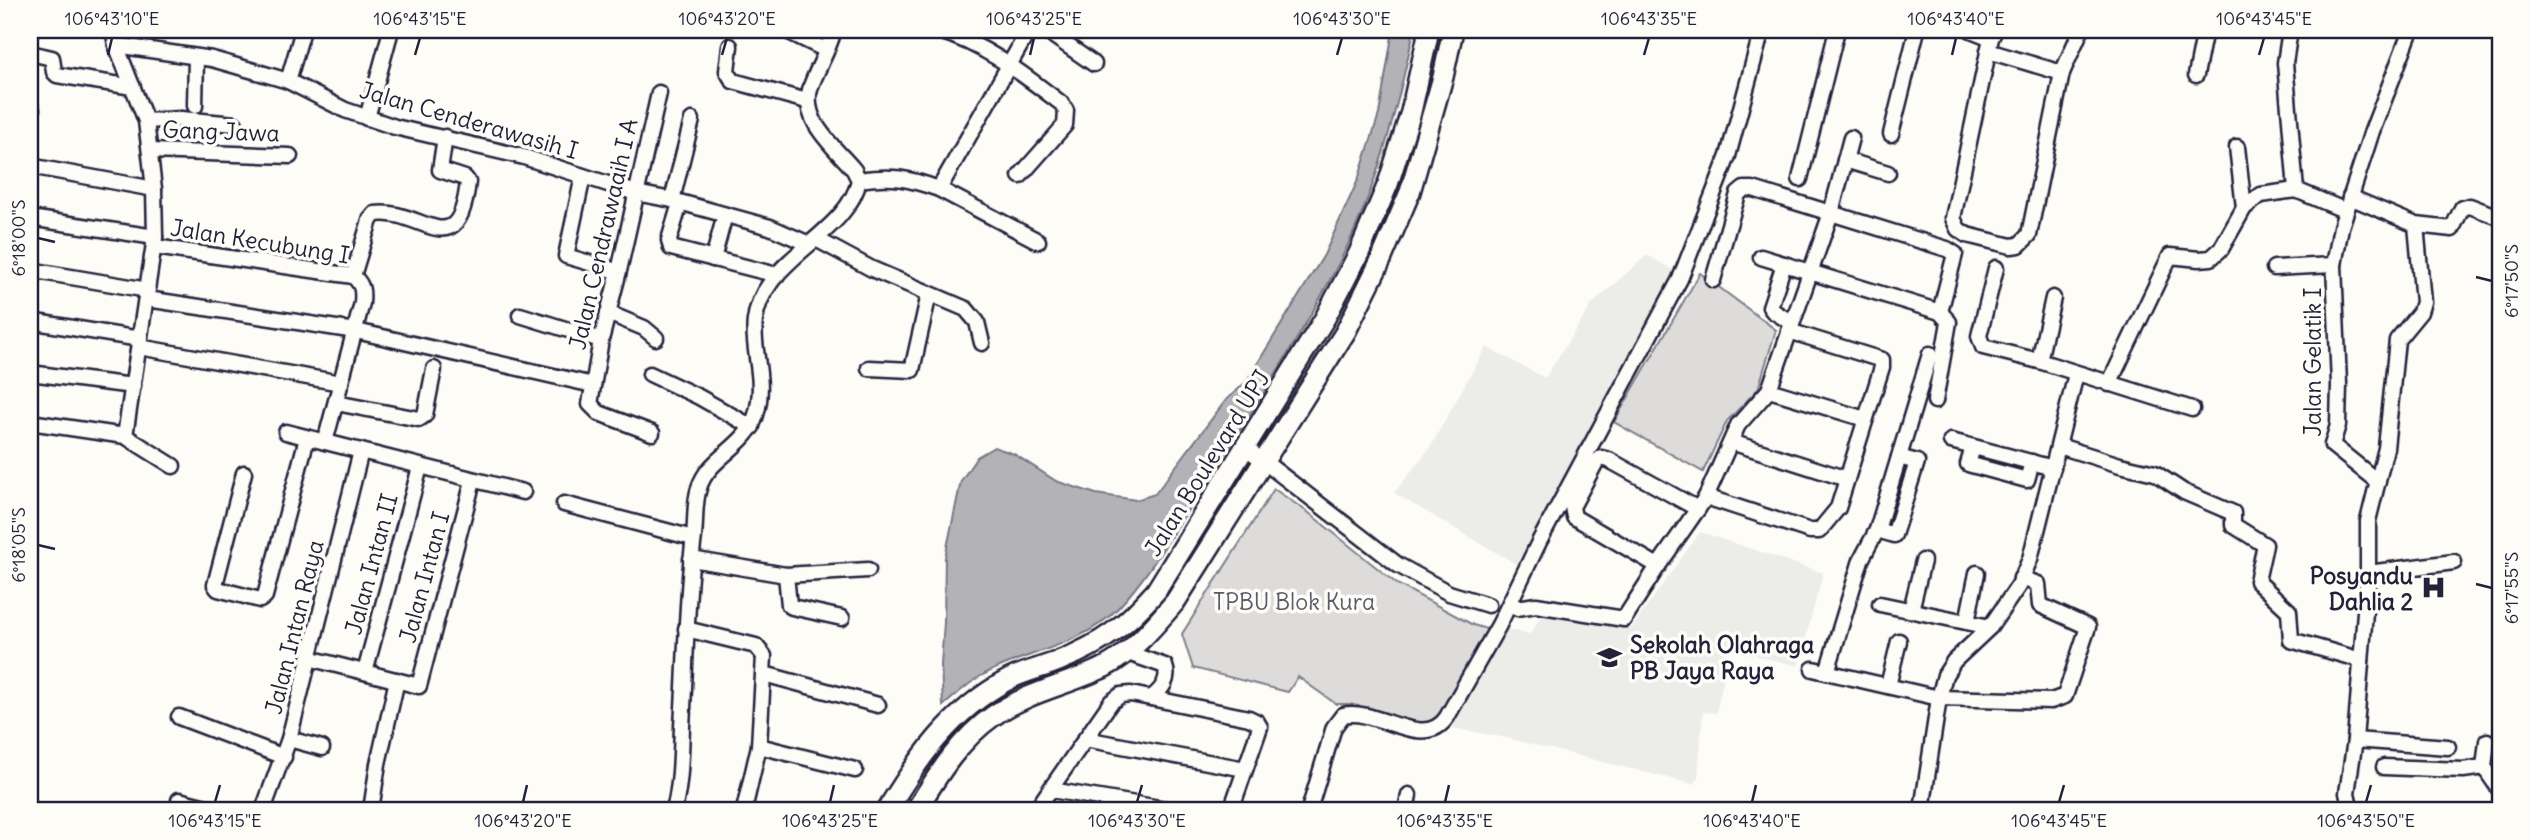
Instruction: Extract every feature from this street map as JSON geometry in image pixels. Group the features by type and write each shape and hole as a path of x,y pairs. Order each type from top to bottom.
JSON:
{"street":[{"path":"113,30 116,45 145,121 150,151 155,242 125,436"},
{"path":"288,81 303,30"},
{"path":"367,118 391,30"},
{"path":"785,30 826,50"},
{"path":"674,810 680,769 686,629 698,495 704,477 751,427 761,395 754,346 756,308 777,275 852,199 859,180 854,170 812,120 807,101 834,30"},
{"path":"936,30 977,45 1009,63 1062,104 1067,119 1065,125 1020,176"},
{"path":"939,189 1029,30"},
{"path":"1045,30 1094,64"},
{"name":"Jalan Boulevard UPJ","path":"887,810 915,764 947,724 1008,679 1100,643 1130,621 1156,591 1325,318 1359,253 1388,184 1411,112 1429,30"},
{"name":"Jalan Boulevard UPJ","path":"916,810 963,740 993,716 1021,699 1107,666 1142,639 1175,602 1346,331 1381,260 1410,192 1443,78 1453,30"},
{"path":"1309,810 1334,727 1343,715 1352,713 1377,718 1414,730 1428,731 1442,725 1499,625 1539,542 1680,279 1725,165 1762,30"},
{"path":"1800,178 1837,30"},
{"path":"1891,134 1917,30"},
{"path":"1971,30 2062,73"},
{"path":"1992,40 1954,218 1958,229 1966,235 2011,246 2019,245 2029,234 2062,73 2081,30"},
{"path":"2196,75 2205,30"},
{"path":"2290,30 2285,63 2296,190"},
{"name":"Jalan Gelatik I","path":"2378,482 2332,445 2338,425 2339,384 2334,265 2347,204 2411,30"},
{"path":"2488,30 2501,34"},
{"name":"Jalan Cenderawasih I","path":"116,45 196,57 288,81 367,118 395,127 524,157 675,205 770,227 812,242 966,309 977,322 982,343"},
{"path":"730,46 726,68 733,81 807,101"},
{"path":"30,53 52,58 57,75 133,87"},
{"path":"195,106 196,57"},
{"name":"Jalan Cendrawaaih I A","path":"593,385 659,93"},
{"path":"145,121 181,119 235,124"},
{"path":"692,120 675,205 670,246 777,275"},
{"path":"325,442 356,331 363,291 355,278 370,220 374,214 443,229 453,227 458,222 468,184 465,178 440,170 445,137"},
{"path":"1517,608 1536,605 1624,619 1702,503 1738,425 1769,390 1830,213 1851,138"},
{"path":"2237,147 2244,208"},
{"name":"Gang Jawa","path":"150,151 290,156"},
{"path":"1845,160 1888,173"},
{"path":"30,166 153,188"},
{"path":"583,176 565,256 610,269"},
{"path":"859,180 896,177 939,189 1038,241"},
{"path":"1713,280 1738,194 1744,189 1753,189 1955,254 1940,312"},
{"path":"2109,384 2167,258 2211,258 2221,249 2244,208 2261,195 2296,190 2416,225 2452,229 2462,208 2470,206 2501,218"},
{"name":"Jalan Kecubung I","path":"30,218 355,278"},
{"path":"713,258 723,222"},
{"path":"2351,810 2347,793 2355,740 2368,573 2368,521 2386,448 2397,340 2420,312 2423,302 2416,225"},
{"path":"1761,257 1940,312 1949,322 1935,401"},
{"path":"1658,566 1574,517 1572,507 1595,462 1601,458 1702,503 1810,531 1819,531 1838,508 1882,360 1791,327 1773,311 1770,307 1784,264"},
{"path":"2274,268 2334,265"},
{"path":"1996,268 1979,342 1983,347 2039,361 2192,409"},
{"path":"30,270 356,331 593,385 590,404 595,410 652,433"},
{"path":"869,368 912,370 929,294"},
{"path":"2039,361 2053,298"},
{"path":"608,313 644,328 656,338"},
{"path":"520,315 601,341"},
{"path":"30,321 341,383"},
{"path":"1930,354 1877,530 1861,560 1820,671 1939,698 2051,701 2065,696 2088,627 2040,605 2038,584 2021,578"},
{"path":"336,403 419,419 425,415 434,369"},
{"path":"30,373 133,386"},
{"path":"650,374 699,397 751,427"},
{"path":"1922,810 1945,675 1954,661 1990,627 2030,559 2076,374"},
{"path":"1769,390 1866,419"},
{"path":"30,422 125,436 173,466"},
{"path":"286,432 523,492"},
{"path":"244,472 215,582 218,589 257,600 265,596 307,438"},
{"path":"1951,441 1973,447 1968,464 2027,480 2032,462 2053,468"},
{"path":"1731,442 1847,479"},
{"path":"2059,446 2155,473 2184,492 2233,513 2233,526 2266,545 2257,581 2289,611 2291,640 2361,660"},
{"path":"1245,447 1398,565 1449,593 1488,605"},
{"name":"Jalan Intan Raya","path":"263,810 289,739 361,452"},
{"name":"Jalan Intan II","path":"365,672 420,467"},
{"name":"Jalan Intan I","path":"397,680 419,686 474,481"},
{"path":"564,504 693,538"},
{"path":"691,559 786,575 868,570"},
{"path":"1911,610 1923,561"},
{"path":"2368,573 2454,562"},
{"path":"1967,622 1978,573"},
{"path":"786,575 789,605 842,618"},
{"path":"1880,604 1990,627"},
{"path":"686,629 756,646 764,656 759,746 744,810"},
{"path":"1888,686 1899,641"},
{"path":"1125,652 1165,666 1167,670 1164,686 1152,698"},
{"path":"309,658 397,680 378,764 371,810"},
{"path":"764,674 878,705"},
{"path":"1036,810 1111,702 1121,695 1131,694 1249,718 1257,722 1259,727 1231,810"},
{"path":"179,717 284,757"},
{"path":"289,739 322,748"},
{"path":"1086,739 1245,769"},
{"path":"2355,740 2448,747"},
{"path":"2487,741 2484,767 2501,792"},
{"path":"759,746 855,770"},
{"path":"2384,767 2463,770 2484,767"},
{"path":"1051,790 1172,810"},
{"path":"1406,810 1409,795"},
{"path":"178,800 218,810"}],"shaded area":[{"path":"1393,30 1414,30 1384,148 1353,234 1292,348 1162,550 1129,596 1103,622 1070,640 981,676 943,706 941,665 945,557 961,481 977,457 994,447 1014,454 1056,481 1096,494 1136,500 1155,494 1226,400 1246,382 1324,255 1358,180 1379,114"},
{"path":"1647,255 1678,273 1518,565 1394,493 1429,449 1486,347 1545,378 1592,304"},
{"name":"Sekolah Olahraga PB Jaya Raya","path":"1700,532 1823,573 1798,666 1730,649 1716,713 1703,712 1698,778 1693,784 1502,737 1452,728 1506,629 1530,634 1543,613 1631,629"},
{"path":"2498,726 2501,726 2501,783 2497,775 2491,738"}],"green space":[{"path":"1700,273 1776,330 1758,389 1727,421 1703,472 1614,422"},
{"name":"TPBU Blok Kura","path":"1274,489 1309,513 1397,584 1473,625 1490,630 1441,715 1433,724 1415,725 1349,704 1336,704 1298,677 1288,692 1193,668 1182,634"}],"place":[{"name":"Posyandu Dahlia 2","path":"2433,588"},
{"name":"Sekolah Olahraga PB Jaya Raya","path":"1610,657"}]}
